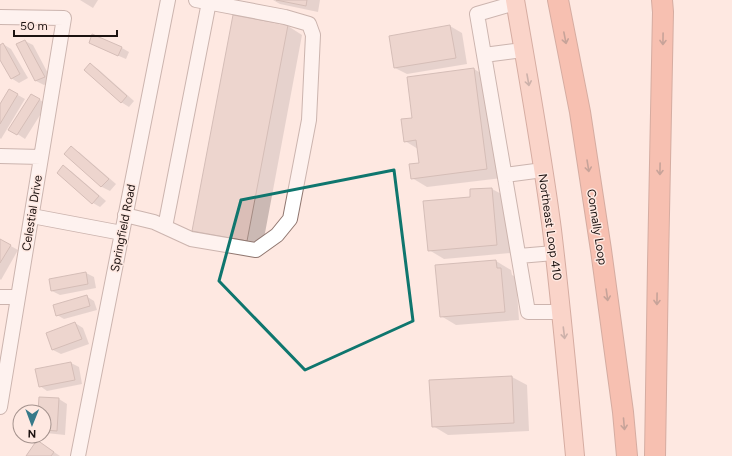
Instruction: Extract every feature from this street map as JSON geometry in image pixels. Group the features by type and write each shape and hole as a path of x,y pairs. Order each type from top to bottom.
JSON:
{"highway":[{"name":"Connally Loop","path":"558,0 580,112 601,250 623,412 627,456"},
{"path":"655,456 662,0"}],"main road":[{"name":"Northeast Loop 410","path":"515,2 535,116 554,253 575,456"}],"street":[{"name":"Springfield Road","path":"78,456 168,0"},
{"path":"125,215 154,222 191,239 256,250 277,235 290,219 309,120 313,35 309,24 285,17 203,1 165,227"},
{"path":"515,2 477,14 528,312 561,312"},
{"name":"Celestial Drive","path":"0,17 64,18 0,407"},
{"path":"484,55 523,50"},
{"path":"0,156 41,157"},
{"path":"505,175 543,170"},
{"path":"32,216 122,233"},
{"path":"519,256 554,253"},
{"path":"0,297 18,297"}],"highlighted area":[{"path":"394,170 413,321 305,370 219,281 241,200"}],"building":[{"path":"276,0 307,0 306,6"},
{"path":"233,15 288,25 247,241 192,231"},
{"path":"450,25 456,58 394,68 389,36"},
{"path":"92,34 122,47 118,56 89,43"},
{"path":"25,40 45,77 35,81 16,44"},
{"path":"3,43 20,74 11,79 0,60 0,45"},
{"path":"90,63 127,96 121,103 84,70"},
{"path":"474,68 487,169 411,179 409,164 419,163 416,140 404,142 401,119 412,118 407,77"},
{"path":"9,89 18,94 0,124 0,104"},
{"path":"31,94 40,99 17,135 8,130"},
{"path":"71,146 109,179 101,187 64,154"},
{"path":"63,165 99,196 92,204 57,173"},
{"path":"492,188 497,245 428,251 423,201 470,197 470,189"},
{"path":"0,239 11,245 0,263"},
{"path":"496,260 497,268 501,268 505,312 440,317 435,265"},
{"path":"86,272 88,284 51,291 49,279"},
{"path":"87,295 90,306 56,316 53,305"},
{"path":"75,322 82,339 52,350 46,333"},
{"path":"71,362 75,380 39,387 35,369"},
{"path":"512,376 514,423 432,427 429,380"},
{"path":"39,397 59,398 57,431 52,431 52,404 39,404"},
{"path":"34,444 43,444 54,452 51,456 26,456"}]}
